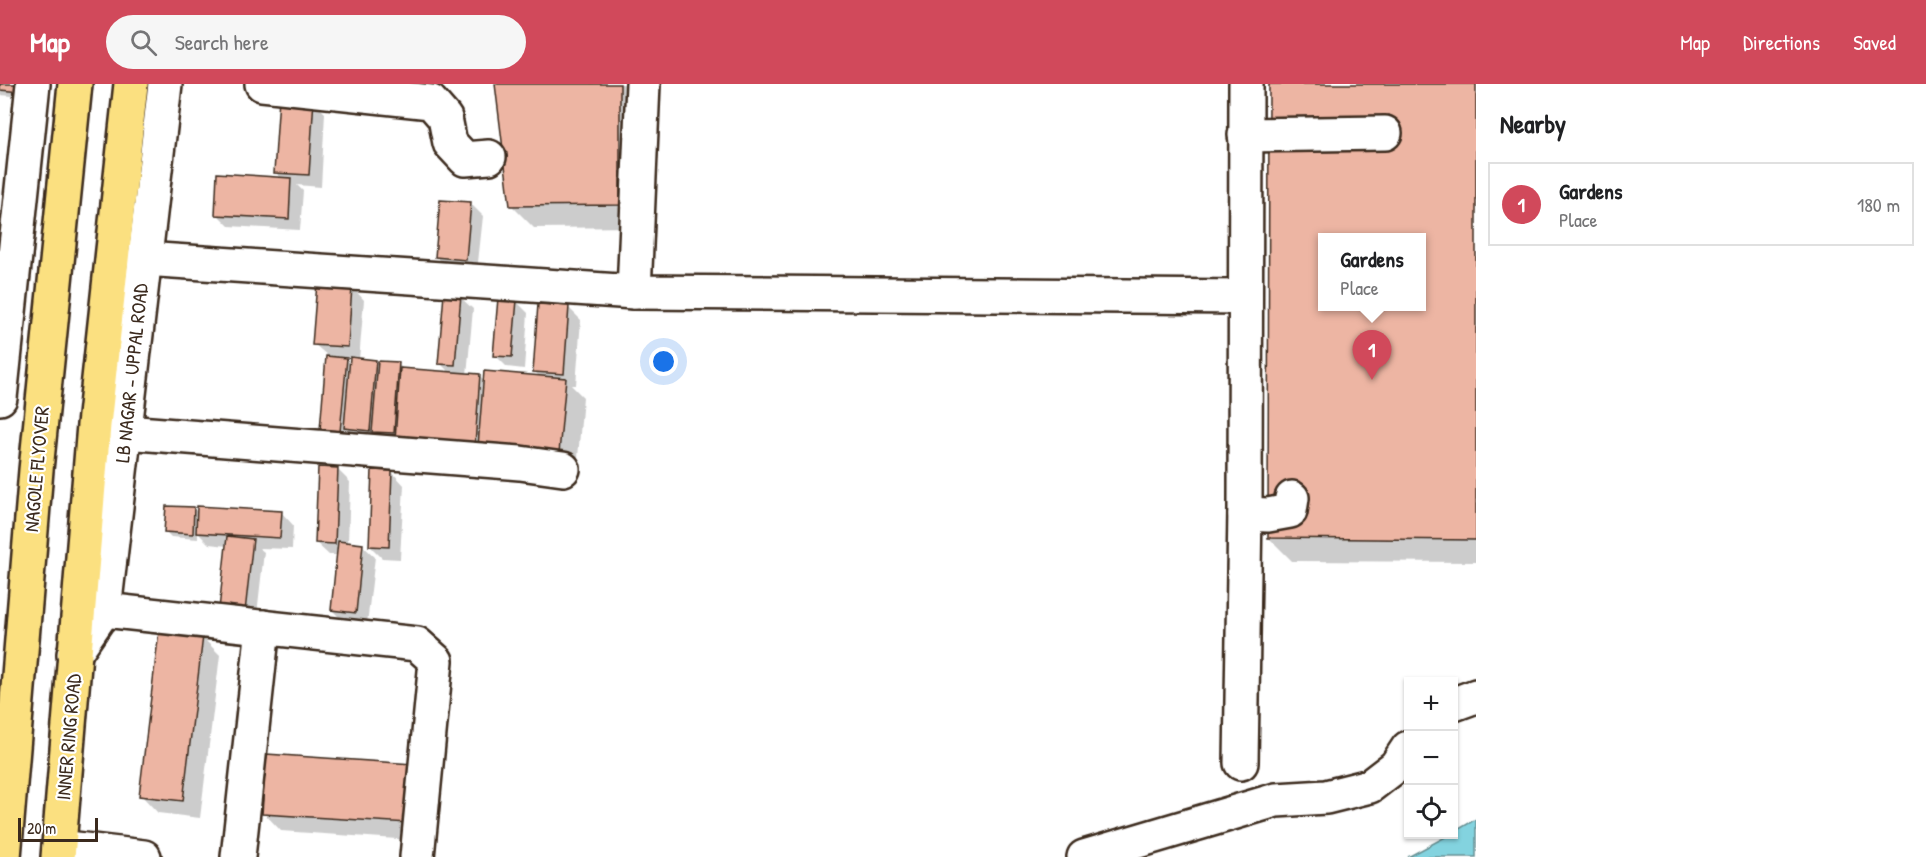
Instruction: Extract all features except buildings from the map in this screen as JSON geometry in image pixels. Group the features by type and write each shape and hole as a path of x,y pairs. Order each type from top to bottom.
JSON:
{"highway":[{"name":"NAGOLE FLYOVER","path":"3,852 37,460 75,84"},
{"path":"75,654 94,425 131,84"},
{"name":"INNER RING ROAD","path":"58,852 75,654"}],"street":[{"path":"0,398 8,244 33,84"},
{"name":"LB NAGAR - UPPAL ROAD","path":"75,654 104,610 165,84"},
{"path":"262,84 431,102 445,118 450,142 465,159 489,157"},
{"path":"634,292 643,84"},
{"path":"1241,763 1245,514 1245,297 1257,246 1245,135 1246,84"},
{"path":"1245,135 1385,133"},
{"path":"144,259 634,292 1245,297"},
{"path":"125,432 520,463 563,470"},
{"path":"1245,514 1268,515 1290,512 1292,498"},
{"path":"104,610 417,644 436,661 417,857"},
{"path":"238,857 263,627"},
{"path":"1458,703 1476,696"},
{"path":"1084,857 1276,800 1326,797 1370,786 1396,766 1404,754"},
{"path":"58,852 144,857"}],"water":[{"path":"1476,819 1476,857 1408,857 1442,839 1458,839 1458,830"}],"place":[{"name":"Gardens","path":"1372,380"}]}
